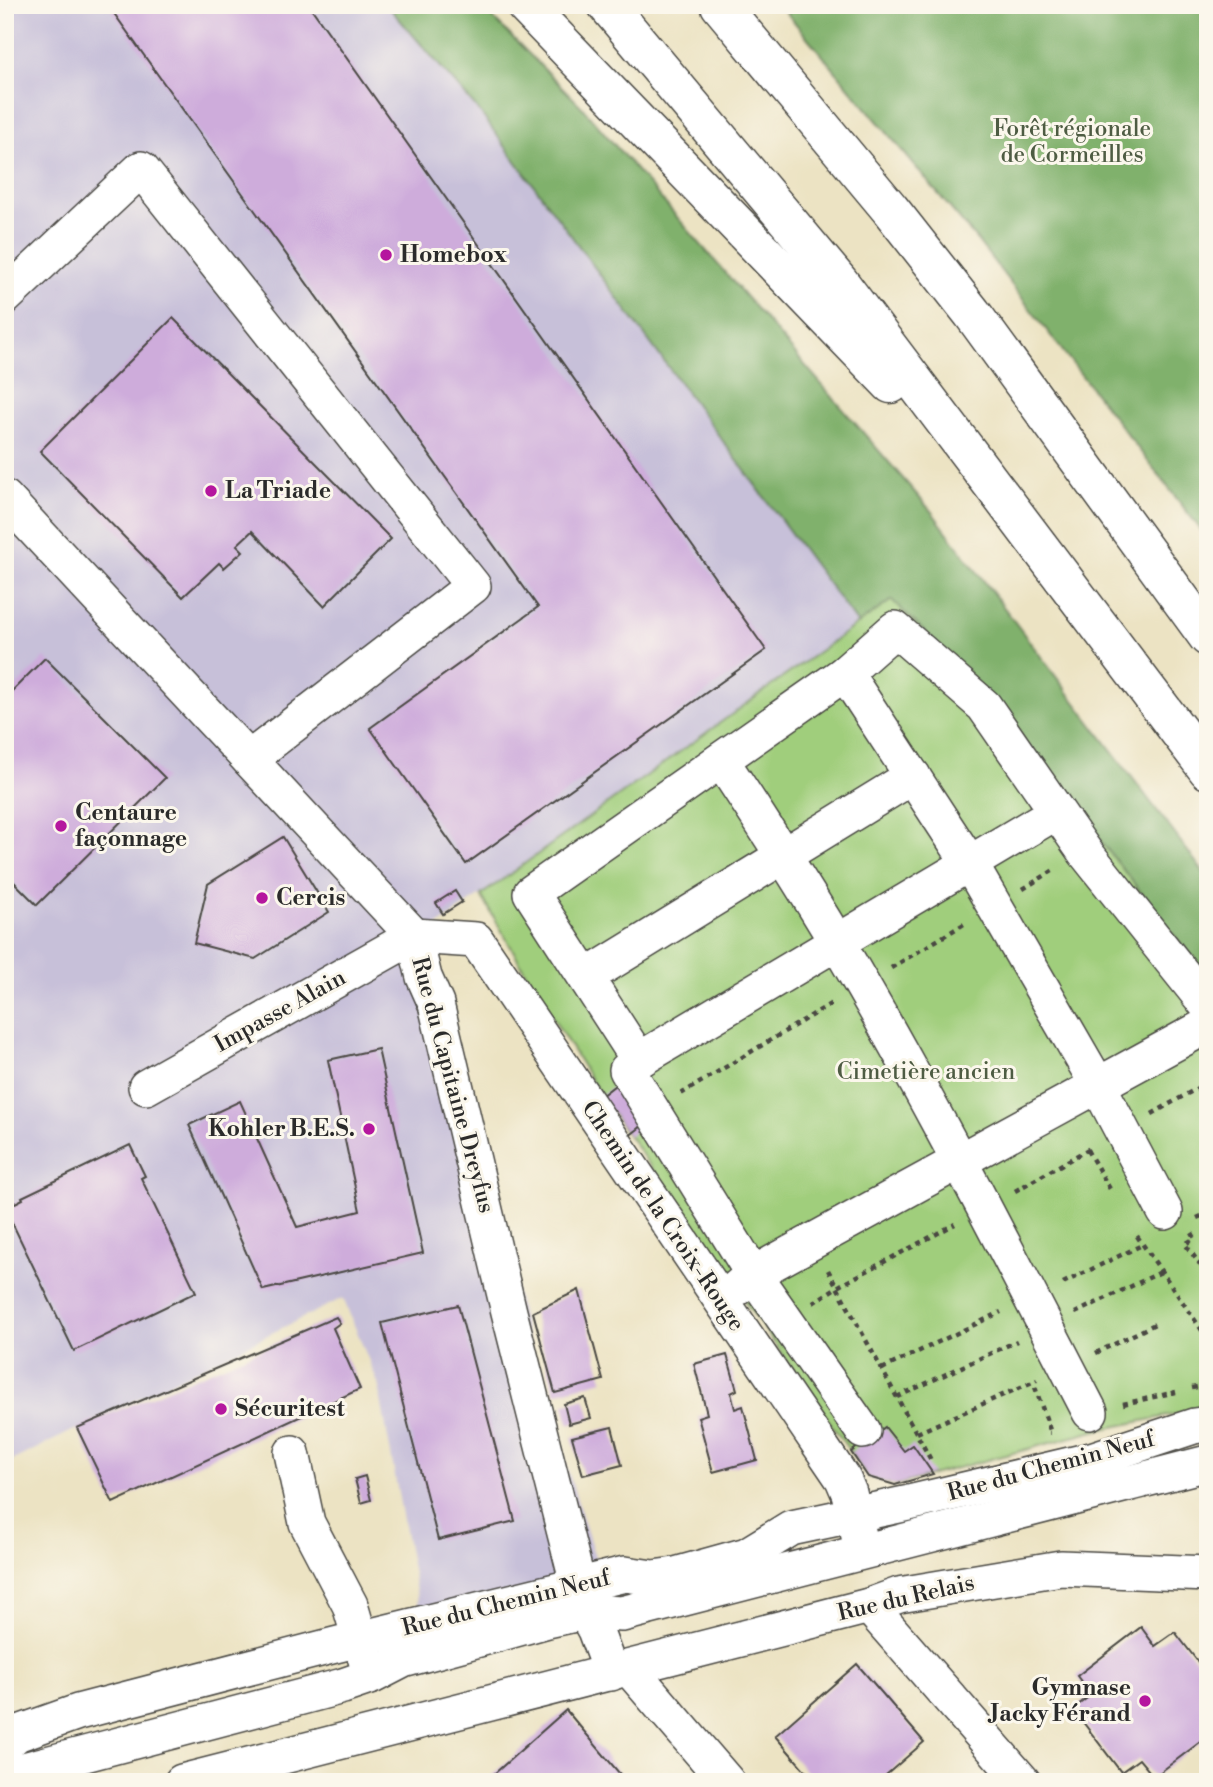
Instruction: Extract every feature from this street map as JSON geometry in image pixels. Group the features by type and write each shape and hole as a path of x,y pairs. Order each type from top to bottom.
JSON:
{"highway":[{"path":"525,5 764,255 1000,495"},
{"path":"607,5 840,283 1208,770"},
{"path":"720,5 890,209 972,313 1208,637"}],"street":[{"path":"5,297 141,169 473,586 249,759"},
{"name":"Rue du Capitaine Dreyfus","path":"5,498 414,936 424,976 436,1004 509,1312 582,1598"},
{"path":"639,1059 531,893 845,673 895,629 984,706 1056,812 1208,1006"},
{"path":"845,673 970,864 1098,1085 1164,1212"},
{"path":"721,760 784,855 837,943 959,1161 1090,1412"},
{"path":"586,977 913,776"},
{"path":"863,1431 753,1274 627,1070 639,1059 1056,812"},
{"name":"Impasse Alain","path":"146,1087 414,936"},
{"name":"Chemin de la Croix-Rouge","path":"414,936 476,940 843,1479 855,1513 863,1553"},
{"path":"721,1301 753,1274 1208,1025"},
{"name":"Rue du Chemin Neuf","path":"5,1775 276,1704 372,1676 403,1660 548,1620 625,1574 653,1578 675,1575 747,1555 791,1528 1091,1460 1194,1426 1208,1424"},
{"path":"292,1454 307,1523 350,1605 372,1676"},
{"name":"Rue du Chemin Neuf","path":"7,1737 78,1712 359,1640 582,1598 622,1614 1208,1463"},
{"name":"Rue du Relais","path":"182,1782 620,1671 869,1606 899,1595 1061,1568 1208,1574"},
{"path":"582,1598 595,1630 620,1671 727,1782"},
{"path":"869,1606 1023,1782"}],"path":[{"path":"1087,1150 1115,1197"},
{"path":"1135,1233 1208,1339"},
{"path":"812,1241 933,1463"},
{"path":"1018,1340 1022,1350"},
{"path":"1030,1371 1051,1433 1038,1436"},
{"path":"1090,1412 1208,1385"}],"shaded area":[{"path":"5,5 387,5 479,111 858,624 434,928 449,1018 530,1349 604,1586 424,1635 378,1383 343,1298 5,1464"}],"green space":[{"path":"387,5 480,5 581,106 931,511 1208,878 1208,978 977,683 892,600 858,624 479,111"},
{"name":"Forêt régionale de Cormeilles","path":"780,5 1208,5 1208,539 977,240"},
{"name":"Cimetière ancien","path":"892,599 977,683 1208,978 1208,1408 1098,1430 895,1485 868,1477 601,1096 481,895"}],"building":[{"name":"Homebox","path":"108,5 309,5 766,650 466,864 370,728 538,607"},
{"name":"La Triade","path":"173,318 391,539 324,606 252,531 237,545 243,551 224,568 219,563 183,597 40,451"},
{"name":"Centaure façonnage","path":"45,658 165,778 37,905 5,873 5,698"},
{"name":"Cercis","path":"283,837 329,912 255,959 194,943 208,884"},
{"path":"455,891 462,902 443,914 436,903"},
{"name":"Kohler B.E.S.","path":"378,1049 423,1253 263,1290 189,1125 240,1101 297,1227 360,1211 328,1060"},
{"path":"623,1079 651,1119 629,1136 601,1096"},
{"path":"130,1145 145,1176 141,1178 196,1292 74,1351 5,1208 23,1199 22,1197"},
{"path":"579,1290 603,1380 555,1393 533,1312"},
{"path":"458,1305 515,1521 438,1540 382,1323"},
{"name":"Sécuritest","path":"336,1317 340,1323 333,1328 360,1389 113,1503 77,1428"},
{"path":"727,1355 737,1390 731,1393 735,1409 743,1406 757,1460 713,1472 698,1417 707,1414 694,1364"},
{"path":"585,1398 591,1418 569,1424 564,1404"},
{"path":"612,1427 622,1465 583,1475 572,1437"},
{"path":"885,1427 904,1451 913,1445 933,1474 895,1485 868,1477 851,1452"},
{"path":"365,1476 371,1500 361,1503 355,1479"},
{"name":"Gymnase Jacky Férand","path":"1141,1627 1155,1646 1175,1632 1208,1675 1208,1707 1203,1710 1208,1717 1208,1736 1154,1777 1139,1759 1121,1772 1073,1709 1091,1695 1077,1676"},
{"path":"857,1664 924,1742 878,1782 815,1782 775,1736"},
{"path":"566,1710 625,1780 485,1782"}],"place":[{"name":"Homebox","path":"386,255"},
{"name":"La Triade","path":"211,491"},
{"name":"Centaure façonnage","path":"61,826"},
{"name":"Cercis","path":"262,898"},
{"name":"Kohler B.E.S.","path":"369,1129"},
{"name":"Sécuritest","path":"221,1409"},
{"name":"Gymnase Jacky Férand","path":"1145,1701"}]}
